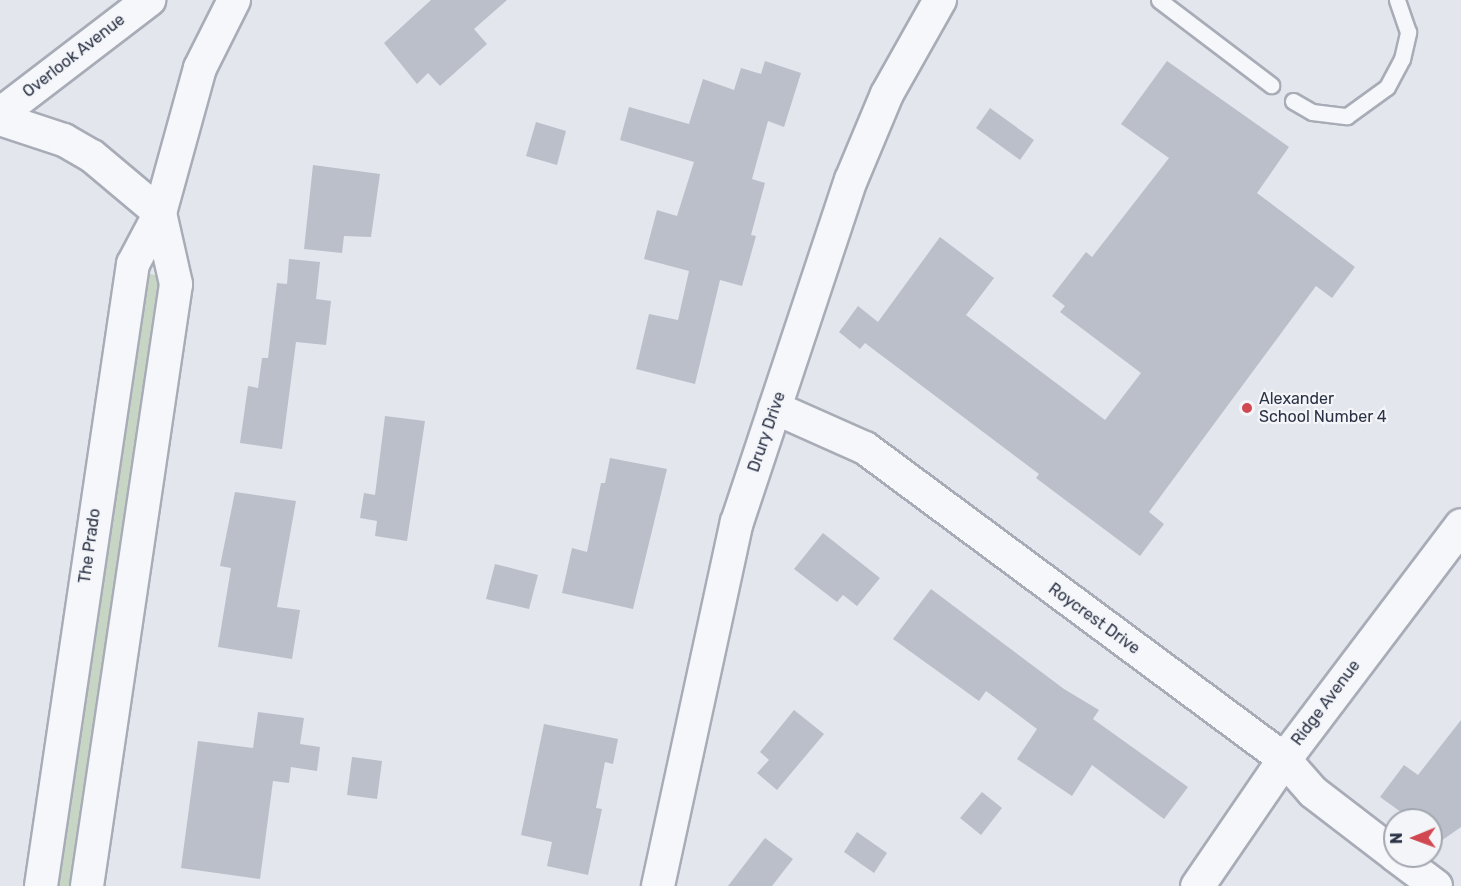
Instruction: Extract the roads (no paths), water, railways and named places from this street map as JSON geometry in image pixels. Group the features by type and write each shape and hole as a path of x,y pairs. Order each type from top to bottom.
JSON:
{"street":[{"name":"Overlook Avenue","path":"0,116 149,0"},
{"name":"The Prado","path":"41,886 133,264 160,213 200,68 234,0"},
{"name":"Drury Drive","path":"657,886 737,522 851,180 887,94 940,0"},
{"path":"0,116 64,140 92,156 160,213"},
{"name":"The Prado","path":"87,886 176,284 160,213"},
{"name":"Roycrest Drive","path":"775,408 865,448 1284,759 1313,792 1383,847"},
{"name":"Ridge Avenue","path":"1197,886 1284,759 1461,525"},
{"name":"Roycrest Drive","path":"1411,868 1436,886"}],"lane":[{"path":"1159,0 1271,85"},
{"path":"1293,101 1312,112 1347,116 1387,87 1402,59 1408,32 1397,0"}],"place":[{"name":"Alexander School Number 4","path":"1247,408"}]}
